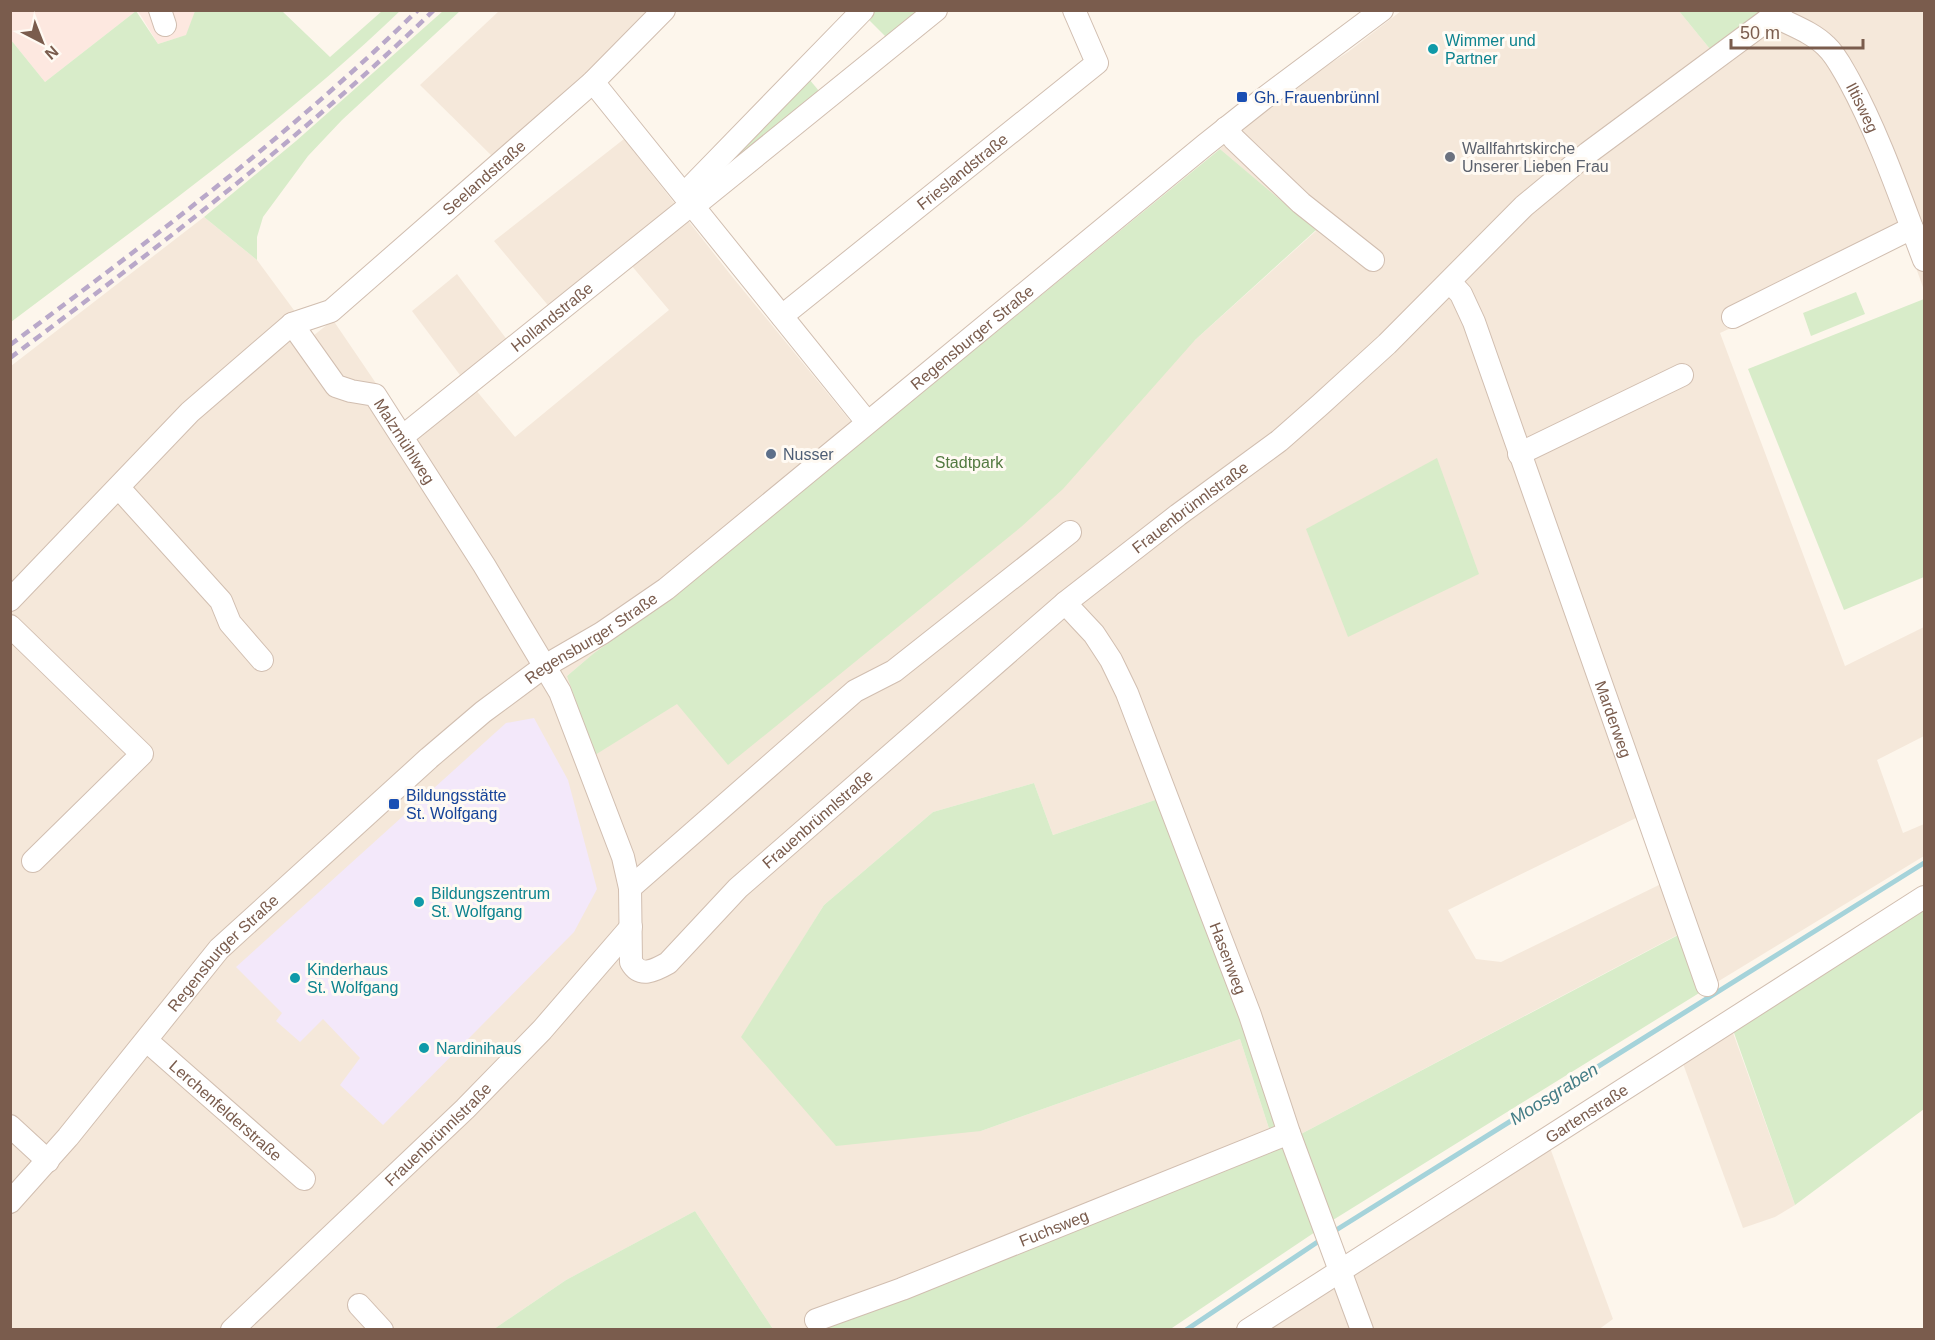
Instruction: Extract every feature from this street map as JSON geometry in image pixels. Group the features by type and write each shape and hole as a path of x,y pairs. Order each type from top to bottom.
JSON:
{"street":[{"name":"Seelandstraße","path":"292,324 331,311 593,82 664,10"},
{"name":"Hollandstraße","path":"690,201 863,10"},
{"name":"Hollandstraße","path":"402,437 690,201 936,10"},
{"name":"Frieslandstraße","path":"782,316 1097,63 1074,10"},
{"name":"Regensburger Straße","path":"10,1202 48,1161 219,949 429,758 483,712 545,666 602,633 666,589 1226,128 1382,10"},
{"name":"Iltisweg","path":"1778,13 1826,45 1836,57 1859,99 1924,260"},
{"name":"Frauenbrünnlstraße","path":"545,666 560,692 619,846 630,888 631,962 635,969 645,973 656,970 668,963 738,888 1065,603 1186,509 1279,441 1387,344 1524,206 1579,161 1778,13"},
{"path":"593,82 867,422"},
{"path":"1226,128 1234,139 1301,203 1373,260"},
{"path":"1733,317 1912,228"},
{"name":"Marderweg","path":"1450,282 1461,294 1474,322 1707,985"},
{"path":"10,600 190,412 292,324"},
{"name":"Malzmühlweg","path":"292,324 336,386 375,395 484,565 545,666"},
{"path":"1519,454 1682,375"},
{"path":"119,488 221,601 230,623 262,660"},
{"path":"630,888 855,691 894,671 1070,532"},
{"name":"Hasenweg","path":"1065,603 1094,634 1111,660 1127,693 1250,1015 1289,1133 1362,1329"},
{"path":"10,626 142,754 33,861"},
{"name":"Gartenstraße","path":"1248,1329 1924,897"},
{"name":"Frauenbrünnlstraße","path":"232,1329 465,1109 542,1030 631,927"},
{"name":"Lerchenfelderstraße","path":"147,1041 304,1179"},
{"path":"10,1126 48,1161"},
{"name":"Fuchsweg","path":"816,1320 902,1289 1289,1133"},
{"path":"359,1305 382,1329"}],"shaded area":[{"path":"10,11 136,11 45,82 11,40"},
{"path":"138,11 195,11 187,35 158,44"},
{"path":"499,11 657,11 496,160 420,85"},
{"path":"1401,11 1679,11 1710,49 1762,11 1924,11 1924,290 1906,240 1843,267 1826,284 1720,333 1845,666 1924,627 1924,736 1877,760 1903,833 1924,824 1924,856 1704,990 1683,932 1282,1144 1158,799 1053,835 1034,783 933,812 824,905 742,1037 981,1131 1240,1039 1275,1147 810,1329 773,1329 695,1211 566,1280 494,1329 11,1330 11,366 204,217 257,260 313,336 333,320 405,426 463,379 412,311 457,274 508,341 465,377 515,437 669,310 631,265 562,322 494,241 624,139 730,274 865,439 670,599 594,653 567,676 1195,340 1316,231 1220,149 1278,97 1348,52","holes":["1640,816 1661,884 1501,962 1476,959 1448,910"]},
{"path":"534,718 568,780 597,889 574,932 383,1125 340,1085 360,1058 323,1019 300,1042 276,1021 282,1013 236,967 506,723"},
{"path":"1732,1030 1795,1205 1775,1217 1743,1228 1682,1061"},
{"path":"1549,1145 1613,1319 1598,1330 1275,1330 1273,1324"}],"green space":[{"path":"136,11 158,44 186,35 195,11 282,11 330,57 382,11 400,11 259,134 11,322 11,40 45,82"},
{"path":"443,11 460,11 342,120 308,156 263,217 257,237 257,260 204,217 296,141"},
{"path":"875,11 918,11 886,37 867,18"},
{"path":"1679,11 1762,11 1710,49"},
{"path":"809,79 819,91 730,163"},
{"name":"Stadtpark","path":"1220,149 1316,230 1195,340 1063,489 1021,527 728,765 677,704 595,755 567,676 594,653 670,599"},
{"path":"1856,292 1865,314 1811,336 1803,313"},
{"path":"1924,299 1924,577 1844,610 1748,369"},
{"path":"1437,458 1479,574 1348,637 1306,529"},
{"path":"1034,783 1053,835 1158,799 1236,1002 1282,1144 1684,932 1704,990 1333,1220 1169,1330 810,1329 1275,1147 1240,1039 981,1131 836,1146 741,1037 824,905 933,812"},
{"path":"1924,905 1924,1109 1795,1205 1733,1030"},
{"path":"695,1211 773,1329 494,1329 566,1280"}],"waterway":[{"name":"Moosgraben","path":"1333,1232 1924,863"},
{"name":"Moosgraben","path":"1186,1330 1322,1239"}],"railway":[{"path":"10,345 220,184 321,99 418,10"},
{"path":"10,358 228,191 333,103 434,10"}],"place":[{"name":"Wimmer und Partner","path":"1433,49"},
{"name":"Gh. Frauenbrünnl","path":"1242,97"},
{"name":"Wallfahrtskirche Unserer Lieben Frau","path":"1450,157"},
{"name":"Nusser","path":"771,454"},
{"name":"Bildungsstätte St. Wolfgang","path":"394,804"},
{"name":"Bildungszentrum St. Wolfgang","path":"419,902"},
{"name":"Kinderhaus St. Wolfgang","path":"295,978"},
{"name":"Nardinihaus","path":"424,1048"}]}
